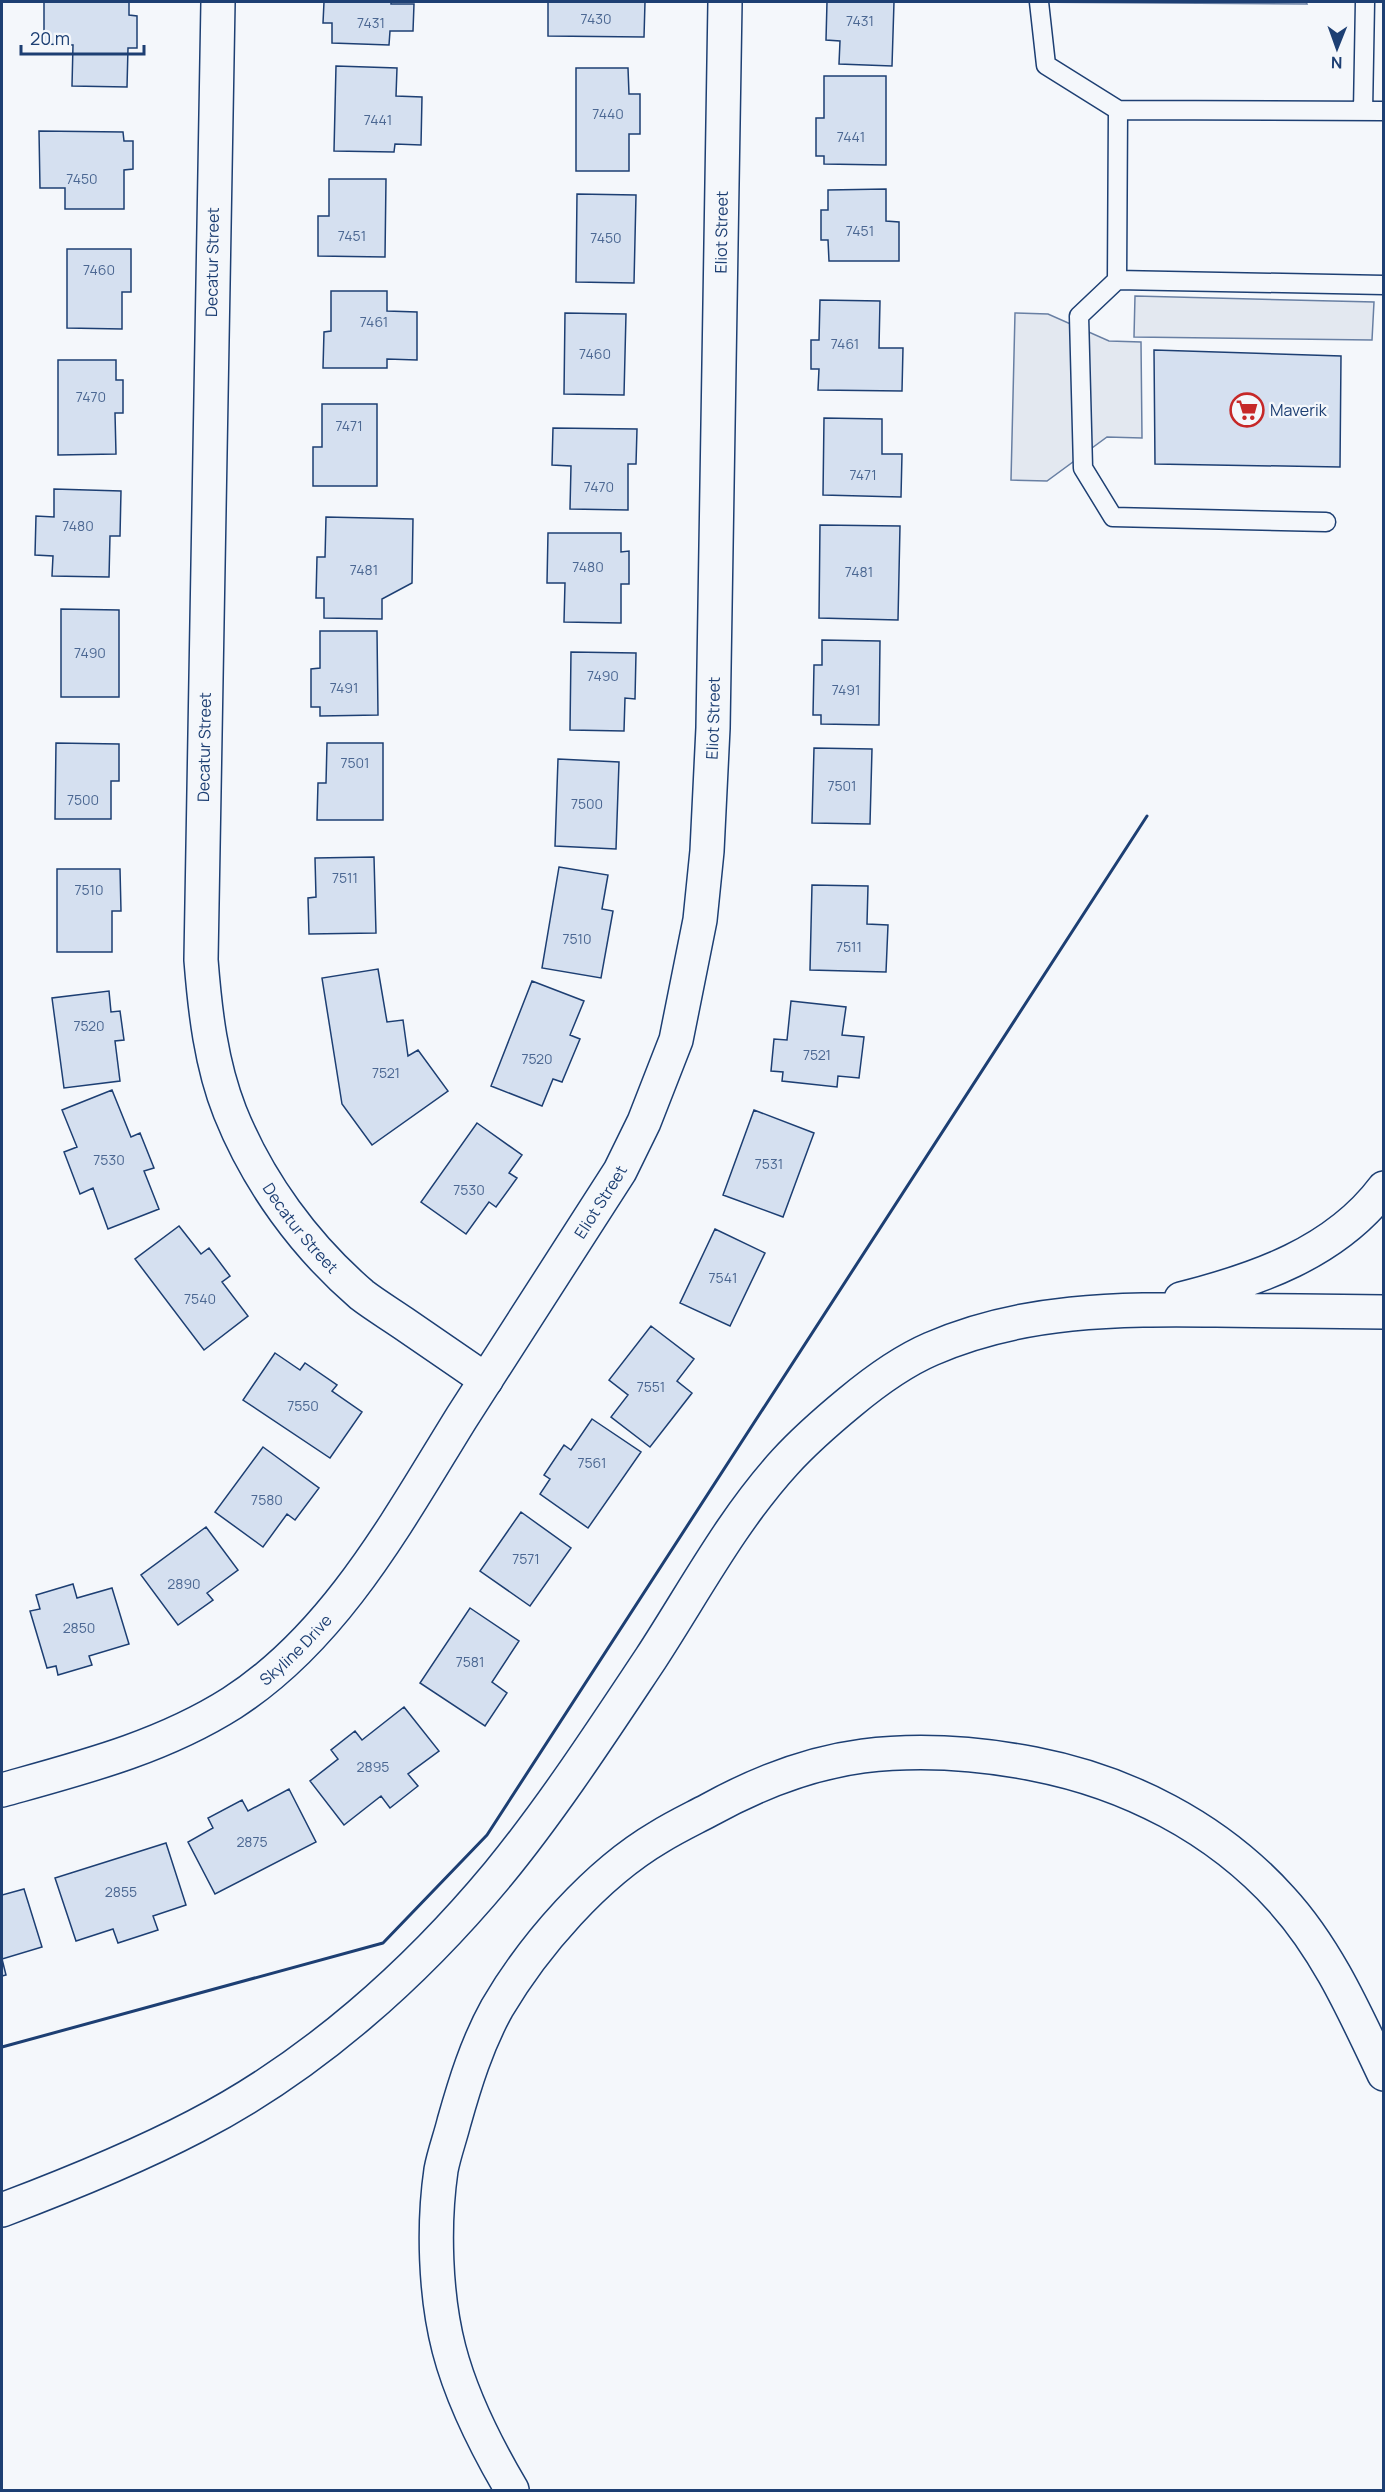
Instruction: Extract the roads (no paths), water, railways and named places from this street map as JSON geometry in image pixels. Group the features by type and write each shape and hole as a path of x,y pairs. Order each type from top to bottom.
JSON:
{"main road":[{"name":"Decatur Street","path":"218,2 202,878 201,960 204,1008 220,1080 230,1112 259,1172 295,1225 340,1275 364,1296 486,1380"},
{"name":"Eliot Street","path":"486,1380 620,1171 644,1122 676,1040 700,920 707,851 713,728 725,2"},
{"path":"1132,1309 1220,1289 1296,1260 1327,1241 1355,1219 1383,1188"},
{"path":"2,2210 134,2157 210,2118 326,2042 375,2002 442,1938 500,1871 571,1775 760,1493 807,1439 866,1389 929,1350 1008,1323 1091,1311 1132,1309 1383,1312"},
{"name":"Skyline Drive","path":"2,1790 104,1762 150,1745 202,1720 264,1680 302,1646 328,1617 381,1547 486,1380"},
{"path":"512,2490 481,2434 463,2390 449,2348 442,2313 436,2243 441,2168 468,2072 496,2010 524,1966 578,1902 603,1879 656,1838 742,1792 801,1770 860,1756 919,1753 994,1756 1068,1771 1132,1793 1185,1820 1237,1858 1281,1899 1331,1966 1383,2074"}],"lane":[{"path":"1039,2 1046,65 1118,110 1383,111"},
{"path":"1363,111 1365,2"},
{"path":"1117,280 1118,110"},
{"path":"1326,522 1113,517 1083,468 1079,316 1117,280 1383,285"}],"place":[{"name":"Maverik","path":"1247,410"}]}
